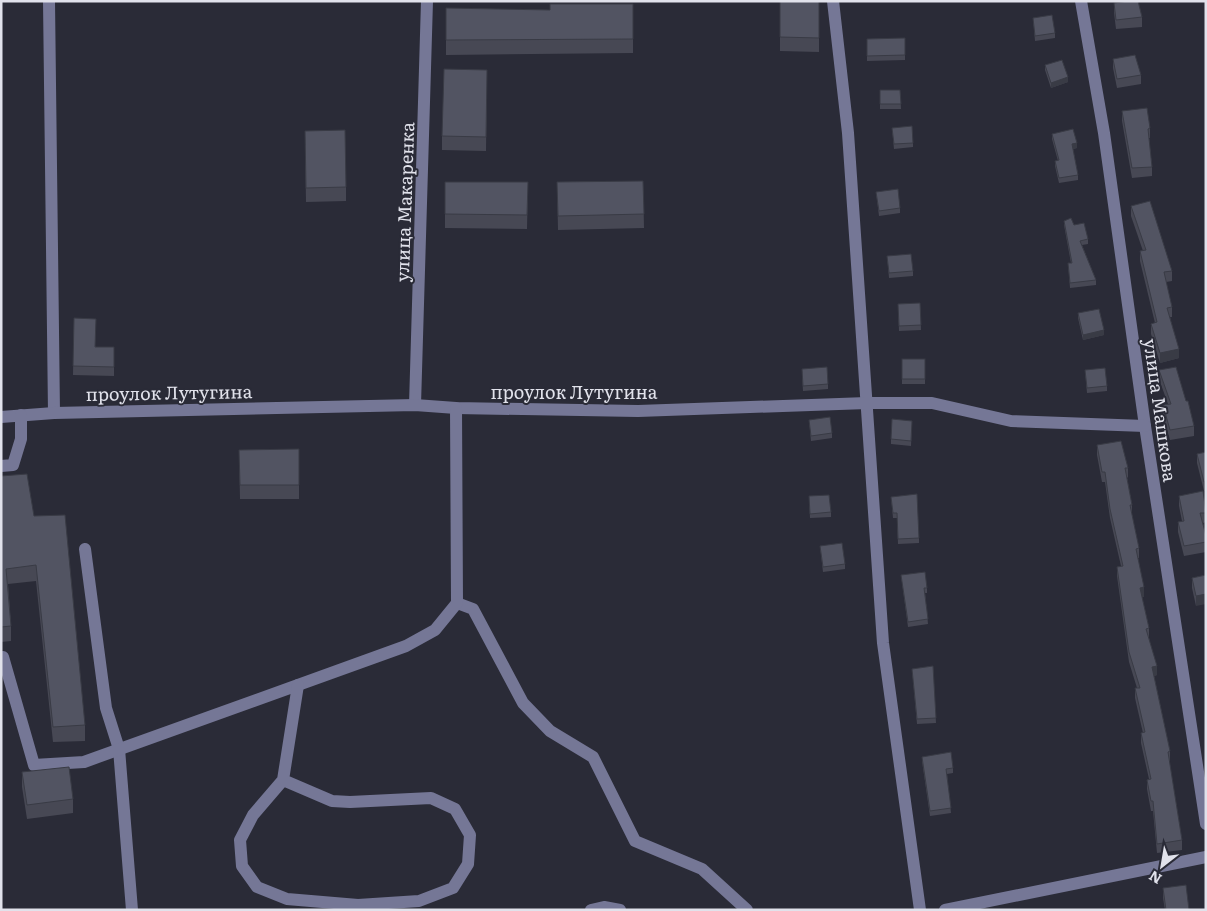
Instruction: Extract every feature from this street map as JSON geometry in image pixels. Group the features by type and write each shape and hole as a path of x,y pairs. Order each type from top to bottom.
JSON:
{"street":[{"path":"49,1 54,412"},
{"name":"улица Макаренка","path":"415,404 427,1"},
{"path":"833,1 848,132 883,643 920,910"},
{"name":"улица Машкова","path":"1080,1 1104,133 1145,426 1206,824"},
{"name":"проулок Лутугина","path":"1,416 21,416 54,412 415,404 456,408 638,411 866,403 932,403 1011,421 1145,426"},
{"path":"2,657 34,765 84,762 406,646 435,630 457,603 456,408"},
{"path":"1,466 13,465 21,439 21,416"},
{"path":"85,549 106,708 119,750 132,910"},
{"path":"457,603 473,609 523,703 550,731 593,757 635,841 702,869 747,910"},
{"path":"283,780 332,801 350,802 431,798 455,809 470,835 468,864 453,888 419,901 350,904 287,899 257,887 242,866 240,840 253,815 283,780 298,685"},
{"path":"945,910 1206,857"},
{"path":"591,910 604,907 620,910"}],"building":[{"path":"780,1 819,1 819,38 780,37"},
{"path":"1138,1 1142,17 1116,20 1114,3"},
{"path":"550,4 633,4 633,39 446,40 446,8 550,10"},
{"path":"1052,15 1055,33 1035,36 1033,18"},
{"path":"905,38 905,55 867,56 867,39"},
{"path":"1135,55 1141,75 1117,79 1113,59"},
{"path":"1062,60 1068,77 1051,83 1045,65"},
{"path":"444,69 487,70 486,137 442,136"},
{"path":"880,90 900,90 901,104 880,104"},
{"path":"1147,108 1152,167 1132,168 1122,111"},
{"path":"912,126 913,143 894,144 892,128"},
{"path":"1073,129 1077,143 1072,144 1078,175 1059,178 1055,161 1059,160 1052,134"},
{"path":"345,130 346,187 306,188 305,131"},
{"path":"643,181 644,214 558,216 557,182"},
{"path":"445,182 528,182 527,215 445,214"},
{"path":"898,189 900,208 879,211 876,192"},
{"path":"1150,201 1172,271 1164,272 1172,307 1167,308 1179,349 1160,353 1151,324 1157,322 1140,251 1146,250 1131,206"},
{"path":"1071,218 1074,225 1084,223 1088,239 1080,241 1096,280 1070,283 1068,263 1072,263 1064,221"},
{"path":"911,254 913,271 889,273 887,256"},
{"path":"920,303 921,325 899,326 898,304"},
{"path":"1099,309 1104,330 1083,335 1078,313"},
{"path":"74,318 96,319 95,347 114,347 114,367 73,366"},
{"path":"902,359 925,359 925,379 902,379"},
{"path":"827,367 828,384 803,386 802,369"},
{"path":"1176,367 1186,401 1188,401 1194,426 1170,430 1163,405 1171,404 1159,370"},
{"path":"1105,368 1107,386 1087,388 1085,370"},
{"path":"830,417 832,433 811,436 809,420"},
{"path":"892,419 912,421 911,441 891,439"},
{"path":"1121,441 1128,468 1125,468 1132,505 1130,505 1139,548 1136,549 1144,587 1140,588 1149,628 1146,629 1157,666 1152,667 1170,751 1168,752 1182,840 1157,844 1153,801 1151,801 1147,780 1151,779 1141,733 1145,732 1135,688 1140,688 1129,652 1117,567 1123,566 1110,509 1105,472 1102,472 1097,445"},
{"path":"299,449 299,485 240,485 239,450"},
{"path":"1206,452 1206,481 1204,482 1197,454"},
{"path":"27,474 34,516 65,515 85,725 53,727 36,565 6,569 11,626 1,627 1,476"},
{"path":"1203,491 1206,513 1200,513 1206,542 1184,546 1178,522 1184,521 1179,496"},
{"path":"917,494 919,538 898,539 897,513 893,513 891,497"},
{"path":"829,495 831,512 810,514 809,496"},
{"path":"842,543 845,564 823,567 820,546"},
{"path":"925,572 927,588 924,588 928,619 908,622 901,575"},
{"path":"1206,575 1206,594 1196,596 1192,578"},
{"path":"933,666 936,718 917,719 912,669"},
{"path":"951,752 953,768 946,769 951,808 930,811 922,757"},
{"path":"69,767 73,799 27,805 22,772"},
{"path":"1186,885 1189,910 1166,910 1163,888"}]}
